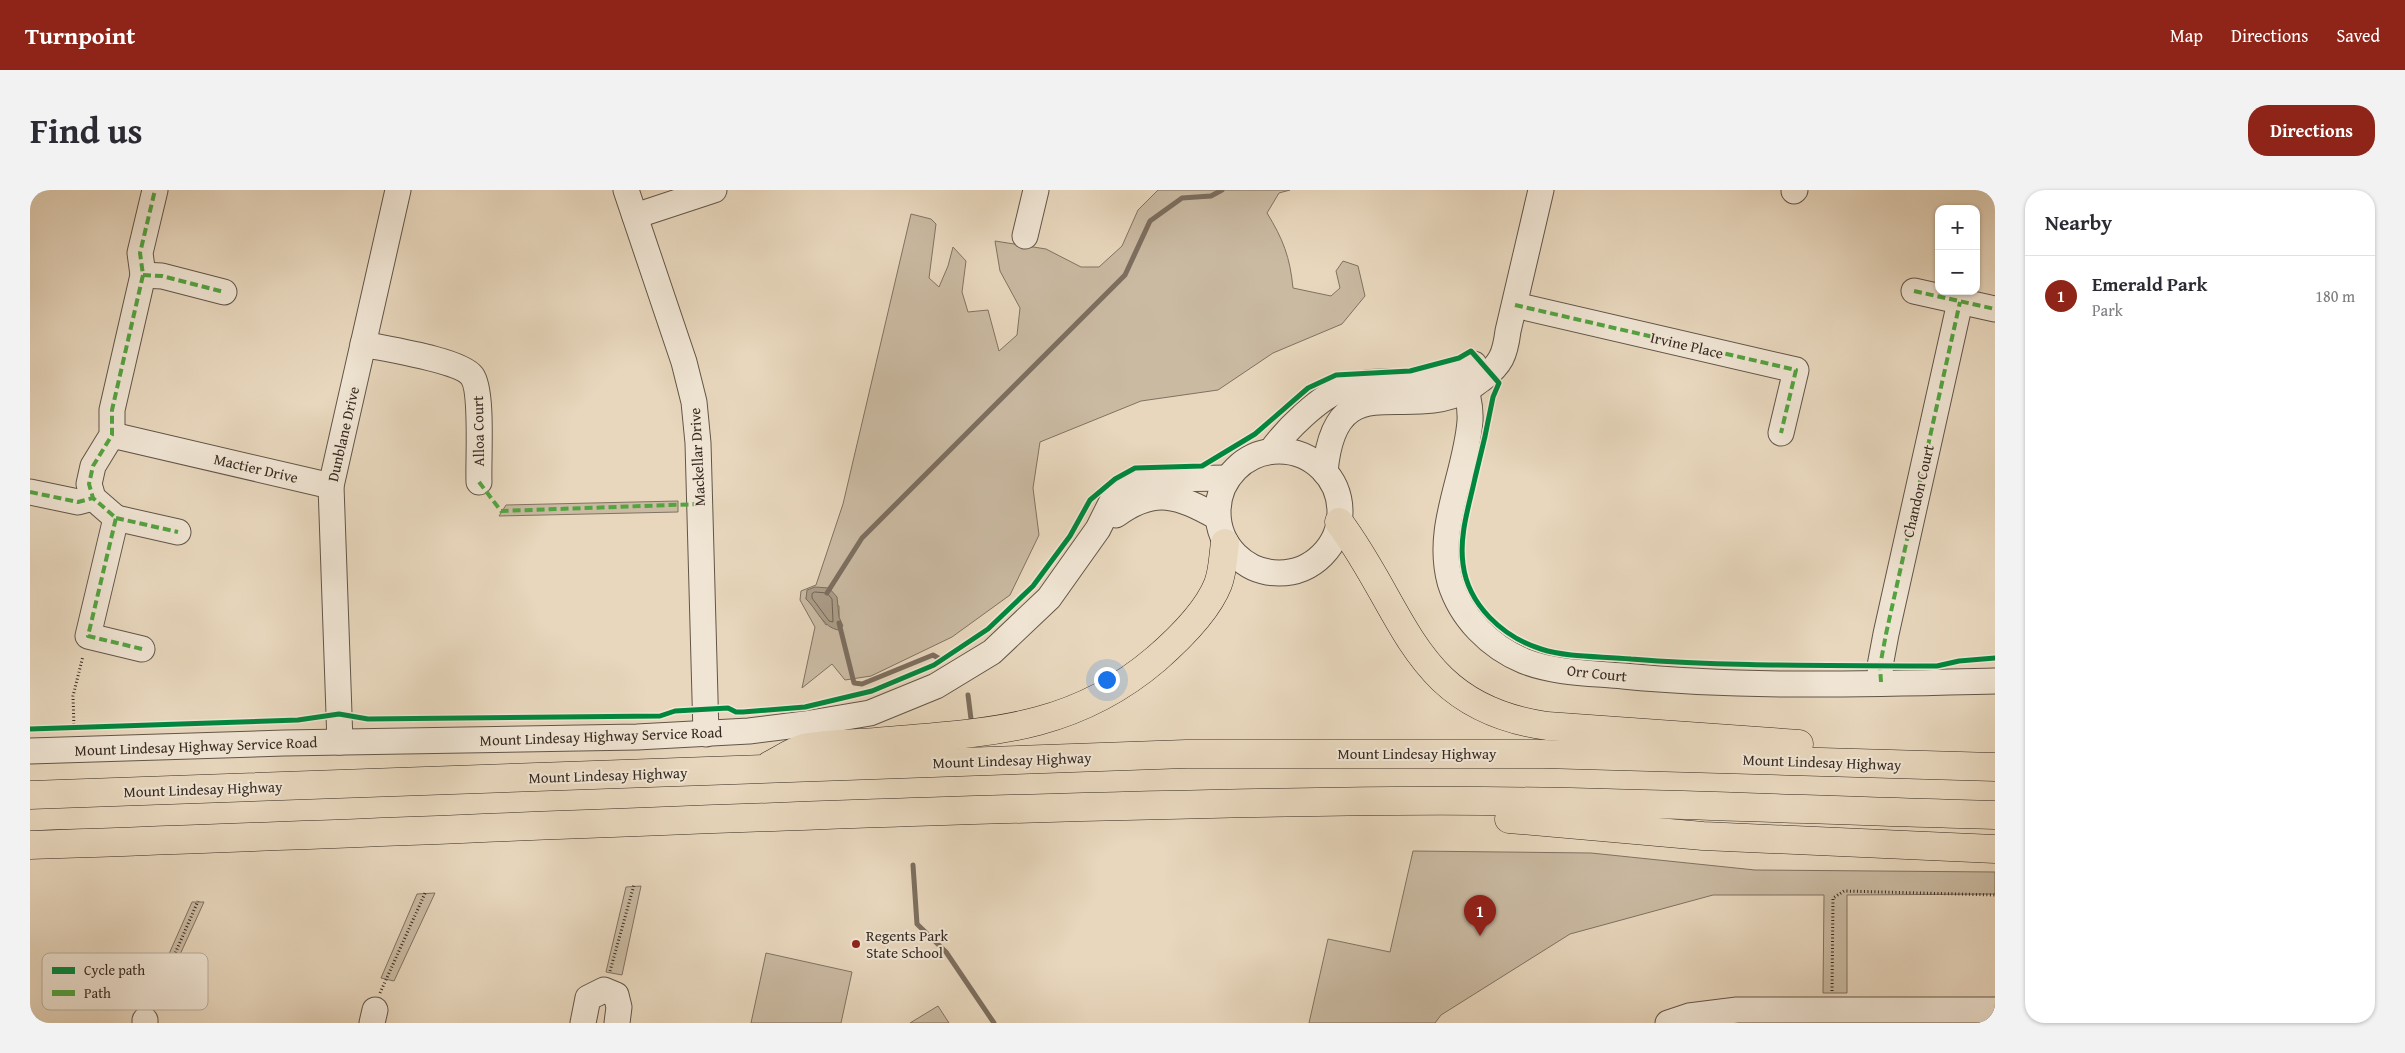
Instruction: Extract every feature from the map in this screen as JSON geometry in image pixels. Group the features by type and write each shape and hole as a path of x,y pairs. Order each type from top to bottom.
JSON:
{"highway":[{"path":"1339,522 1360,550 1423,659 1450,686 1495,713 1547,726 1836,746 1892,764"},
{"path":"762,769 802,748 982,732 1016,727 1047,720 1100,698 1144,668 1181,636 1213,595 1219,581 1225,543"},
{"name":"Mount Lindesay Highway","path":"30,795 1176,754 1544,754 1995,767"},
{"path":"30,845 1091,807 1400,801 1665,805 1995,815"},
{"path":"1400,801 1447,815 1703,836 1995,849"}],"street":[{"path":"156,190 140,253 143,275 112,410 112,435 93,466 89,484 93,498 116,518 178,532"},
{"name":"Dunblane Drive","path":"340,742 331,486 398,190"},
{"name":"Mackellar Drive","path":"626,190 684,362 694,402 698,442 706,734"},
{"path":"635,216 714,190"},
{"path":"1025,236 1036,190"},
{"path":"1325,472 1330,438 1337,424 1358,406 1384,401 1445,397 1464,382 1479,360 1508,331 1541,190"},
{"path":"143,275 162,276 224,292"},
{"path":"1914,291 1995,309"},
{"name":"Chandon Court","path":"1881,682 1880,666 1886,634 1960,302"},
{"name":"Irvine Place","path":"1515,305 1796,370 1781,433"},
{"name":"Alloa Court","path":"363,344 457,365 472,376 477,391 479,482"},
{"path":"1272,451 1283,434 1331,394 1344,388 1368,384 1464,382"},
{"name":"Orr Court","path":"1464,382 1470,419 1445,542 1446,562 1451,583 1460,604 1472,623 1490,642 1526,662 1575,671 1681,682 1995,681"},
{"name":"Mactier Drive","path":"112,435 331,486"},
{"path":"1272,451 1286,451 1301,455 1314,462 1325,472 1335,487 1340,504 1339,522 1334,538 1325,553 1313,564 1298,571 1281,574 1265,572 1249,566 1235,556 1225,543 1218,517 1219,497 1228,478 1239,465 1254,456 1272,451"},
{"name":"Mount Lindesay Highway Service Road","path":"30,751 340,742 617,738 706,734 843,718 870,712 936,686 992,652 1049,598 1098,529 1112,501 1141,483 1159,479 1228,478"},
{"path":"30,492 78,502 93,498"},
{"name":"Mount Lindesay Highway Service Road","path":"1098,529 1132,504 1167,497 1184,499 1218,517"},
{"path":"116,518 88,636 142,649"},
{"path":"583,1023 588,998 604,990 616,995 619,1007 617,1023"},
{"path":"1668,1023 1689,1016 1737,1010 1995,1010"}],"path":[{"path":"74,728 73,696 88,636"},
{"path":"65,728 84,728"},
{"path":"604,990 634,885"},
{"path":"373,1017 385,979 426,891"},
{"path":"1832,1011 1833,898 1844,891 1995,895"},
{"path":"175,953 198,901"}],"shaded area":[{"path":"1158,190 1290,190 1279,193 1267,213 1285,249 1293,288 1331,296 1340,288 1336,271 1343,261 1358,266 1365,296 1342,324 1273,353 1218,390 1141,401 1040,442 1033,488 1039,535 1010,595 952,637 871,676 845,680 832,664 802,688 815,627 800,600 801,591 816,585 843,504 911,214 931,219 936,224 929,278 939,287 948,266 953,247 966,261 962,292 968,312 988,310 999,351 1017,335 1020,308 1000,271 995,241 1046,249 1081,267 1099,267 1122,246 1138,210","holes":["808,590 839,606 839,617 826,625 806,599"]},
{"path":"678,501 678,512 499,516 506,505"},
{"path":"1413,851 1591,853 1755,870 1995,872 1995,894 1847,895 1847,993 1823,993 1824,895 1713,895 1570,934 1441,1015 1435,1023 1309,1023 1328,939 1390,952"},
{"path":"641,886 622,975 606,972 626,887"},
{"path":"435,893 394,981 381,978 417,894"},
{"path":"192,902 204,902 181,953 169,953"},
{"path":"766,953 852,972 841,1023 751,1023"},
{"path":"938,1006 949,1023 910,1023"}],"water":[{"path":"815,587 829,588 837,597 839,617 843,626 839,630 833,629 824,622 806,599 807,590"}],"waterway":[{"path":"827,593 862,538 1125,275 1150,221 1182,198 1211,196 1222,190"},
{"path":"839,623 854,683 862,684 933,655 940,659"},
{"path":"968,695 971,719"},
{"path":"913,865 917,924 946,952 994,1023"}],"marked path":[{"path":"142,649 88,636 116,518 93,498 89,484 93,466 112,435 112,410 143,275 140,253 155,190"},
{"path":"143,275 162,276 224,292"},
{"path":"1914,291 1995,309"},
{"path":"1881,682 1880,666 1886,634 1960,302"},
{"path":"1515,305 1796,370 1781,433"},
{"path":"479,482 501,511 700,504"},
{"path":"30,492 78,502 93,498"},
{"path":"116,518 178,532"}],"cycle path":[{"path":"30,729 298,720 339,714 368,719 660,716 675,711 728,708 736,712 743,712 805,707 872,691 934,665 988,629 1033,586 1070,536 1090,500 1115,479 1135,468 1202,466 1255,434 1308,388 1336,375 1410,371 1459,358 1471,351 1499,383 1493,397 1465,521 1462,542 1463,564 1466,579 1480,606 1501,628 1513,636 1527,644 1563,654 1669,662 1937,666 1959,661 1995,658"}],"place":[{"name":"Emerald Park","path":"1480,936"},
{"name":"Regents Park State School","path":"856,944"}]}
